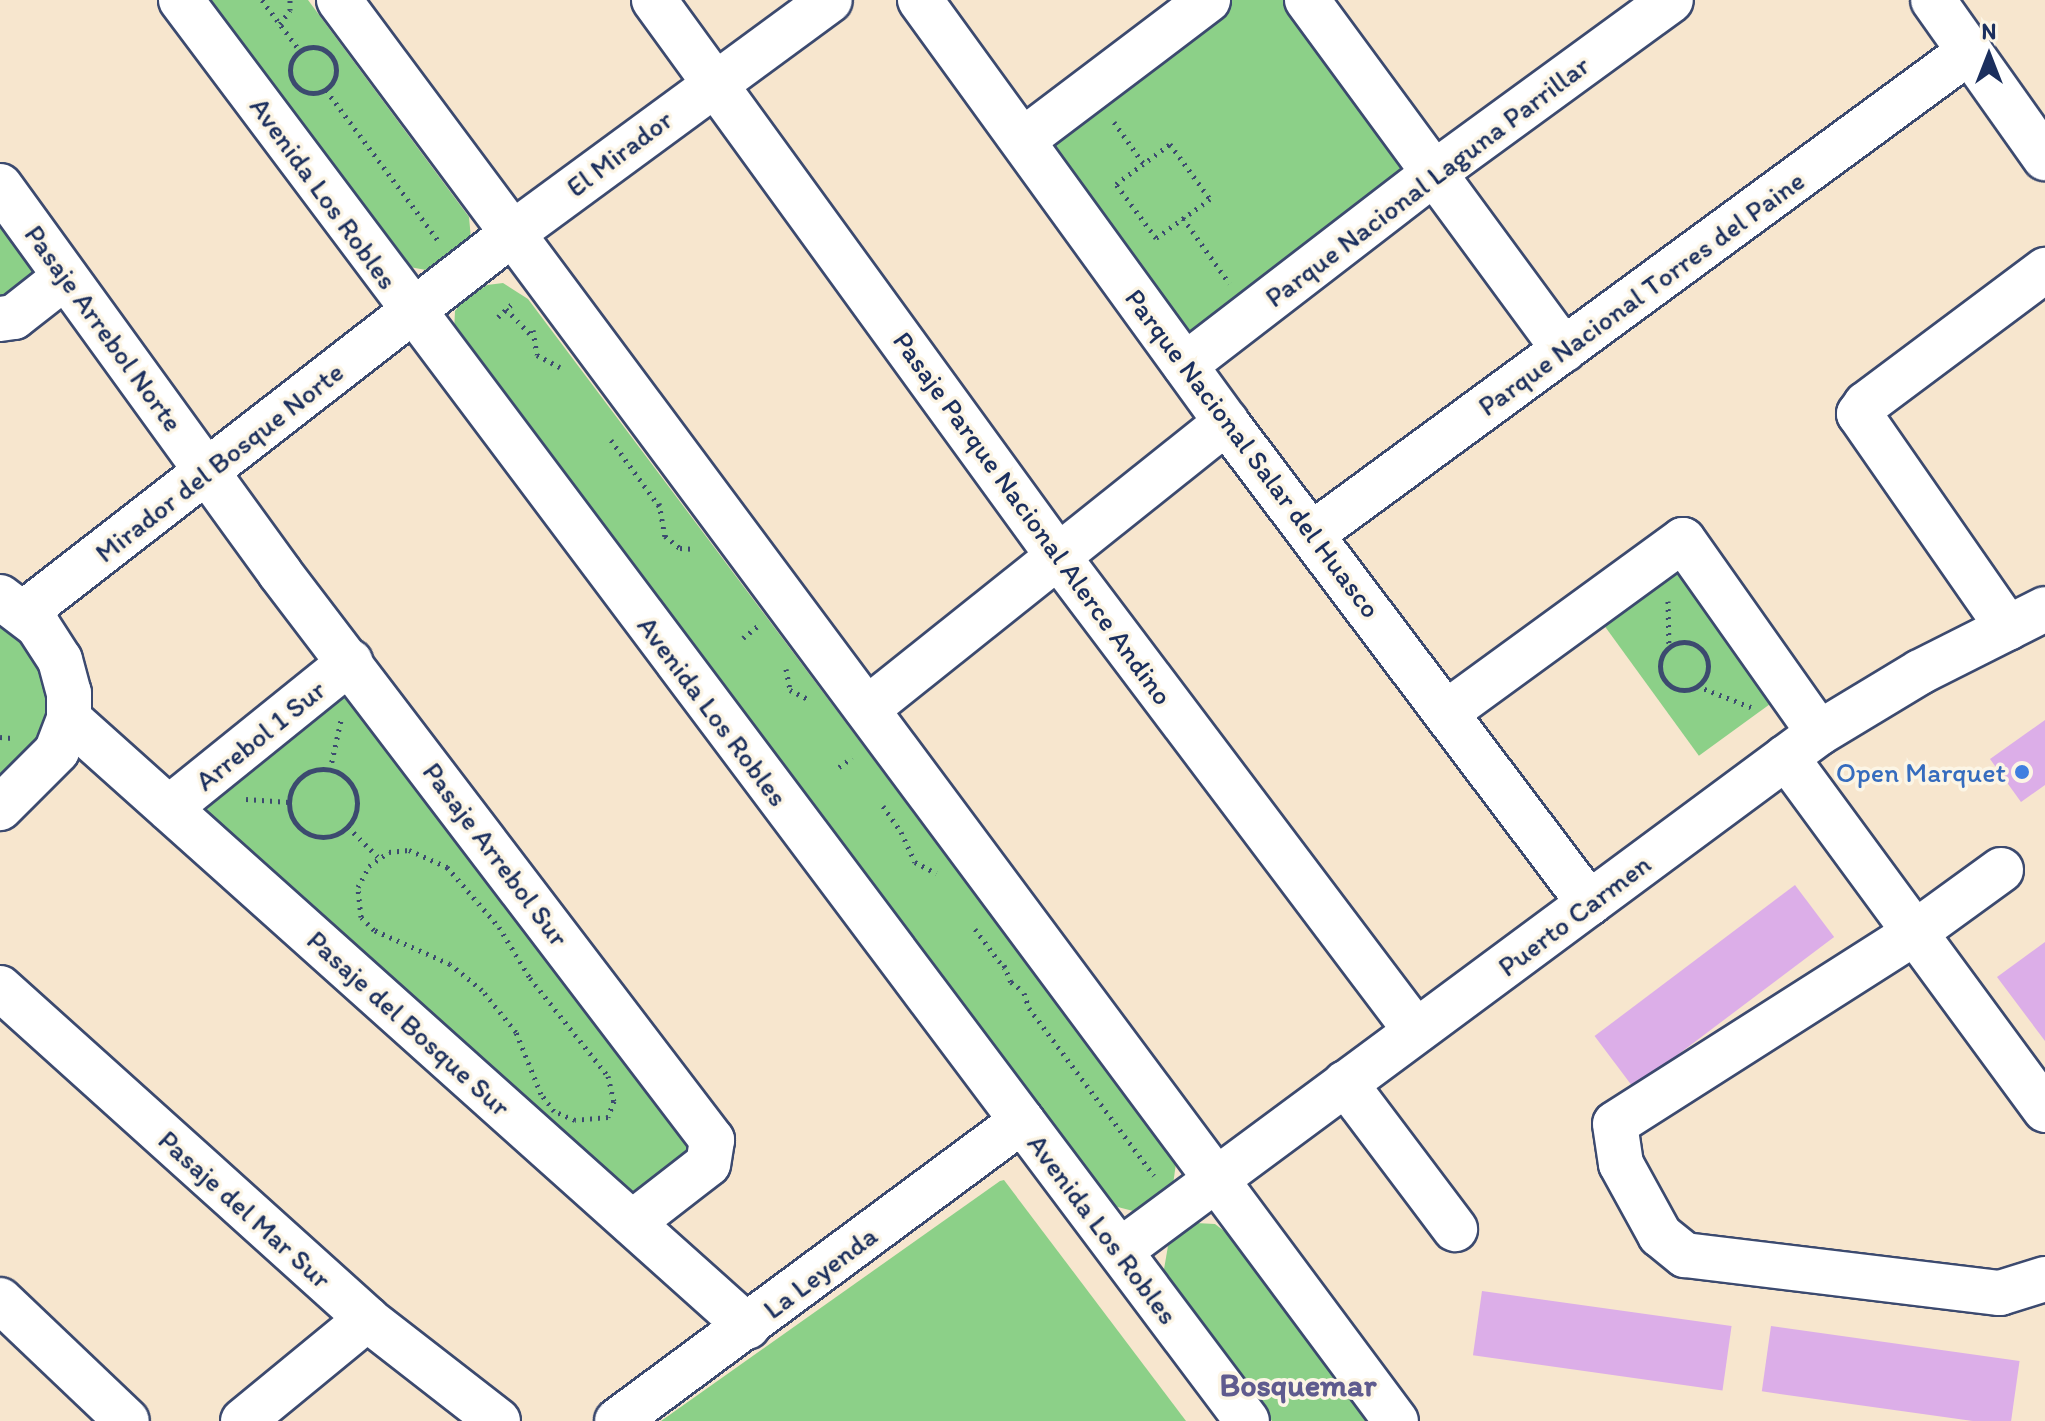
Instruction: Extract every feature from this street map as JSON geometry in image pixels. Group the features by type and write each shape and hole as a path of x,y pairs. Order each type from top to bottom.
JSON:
{"street":[{"name":"Avenida Los Robles","path":"181,0 1247,1421"},
{"path":"339,0 1396,1421"},
{"name":"Pasaje Parque Nacional Alerce Andino","path":"654,0 1060,559 1416,1031"},
{"name":"El Mirador","path":"413,313 513,233 830,0"},
{"name":"Parque Nacional Salar del Huasco","path":"920,0 1226,422 1589,903"},
{"path":"1023,140 1208,0"},
{"name":"Parque Nacional Laguna Parrillar","path":"1185,365 1434,173 1671,0"},
{"path":"1933,0 2045,158"},
{"path":"1312,2 1564,350"},
{"name":"Parque Nacional Torres del Paine","path":"1312,534 1970,51"},
{"name":"Pasaje Arrebol Norte","path":"0,186 208,470"},
{"path":"2026,618 1859,414 1866,404 2045,270"},
{"path":"0,319 14,317 65,277"},
{"name":"Mirador del Bosque Norte","path":"0,808 57,751 69,719 69,693 60,660 12,604 208,470 413,313"},
{"path":"867,709 1060,559 1226,422"},
{"name":"Pasaje Arrebol Sur","path":"208,470 712,1140 708,1164 632,1223"},
{"path":"1447,712 1683,540 1913,934 2045,1110"},
{"name":"Puerto Carmen","path":"1121,1250 1803,745 1920,672 2026,618"},
{"name":"Arrebol 1 Sur","path":"169,808 350,662"},
{"name":"Pasaje del Bosque Sur","path":"69,719 748,1327"},
{"path":"2001,870 1913,934 1615,1124 1621,1164 1660,1235 1685,1255 2000,1293 2045,1279"},
{"name":"Pasaje del Mar Sur","path":"0,988 367,1319 498,1421"},
{"path":"1345,1083 1455,1229"},
{"name":"La Leyenda","path":"617,1421 748,1327 1022,1121"},
{"path":"6,1316 127,1421"},
{"path":"243,1421 367,1319"}],"path":[{"path":"262,0 300,51"},
{"path":"280,24 290,10 290,0"},
{"path":"315,46 333,57 336,77 326,90 311,93 294,83 290,68 300,51 315,46"},
{"path":"1090,89 1143,163"},
{"path":"326,90 463,273"},
{"path":"1170,144 1210,199 1183,218 1156,238 1116,184 1170,144"},
{"path":"1183,218 1251,314"},
{"path":"506,309 532,336"},
{"path":"1697,686 1707,667 1702,651 1686,642 1669,647 1660,662 1664,679 1678,690 1697,686 1761,709"},
{"path":"320,769 348,779 357,808 348,827 330,837 301,829 290,812 295,784 320,769"},
{"path":"348,827 379,858"},
{"path":"409,850 435,858 483,905 539,990 608,1076 614,1101 608,1117 575,1120 554,1111 541,1094 516,1032 482,990 450,964 374,930 361,917 358,887 379,858 409,850"},
{"path":"1024,992 1029,1008 1178,1208"}],"green space":[{"path":"205,0 308,0 469,217 471,239 437,272 404,266"},
{"path":"1223,0 1283,0 1404,169 1190,334 1182,330 1051,142"},
{"path":"0,207 38,262 35,278 0,300"},
{"path":"503,283 528,299 1176,1163 1173,1185 1137,1212 1110,1205 454,332 455,311 463,301 487,285"},
{"path":"1675,563 1775,701 1699,756 1599,618"},
{"path":"0,619 42,668 50,696 50,717 40,742 0,782"},
{"path":"345,690 690,1127 694,1156 634,1198 197,819 195,799"},
{"path":"1004,1180 1186,1421 661,1421 1000,1181"},
{"path":"1196,1223 1215,1224 1241,1244 1368,1421 1272,1421 1163,1275 1168,1246"}],"building":[{"name":"Open Marquet","path":"2045,720 2045,785 2021,802 1990,759"},
{"path":"1795,885 1834,937 1634,1088 1595,1036"},
{"path":"2045,942 2045,1041 1997,977"},
{"path":"1482,1291 1732,1326 1723,1390 1473,1355"},
{"path":"1771,1326 2020,1361 2011,1421 1973,1421 1762,1391"}],"place":[{"name":"Open Marquet","path":"2022,772"}],"district":[{"name":"Bosquemar","path":"1298,1385"}]}
